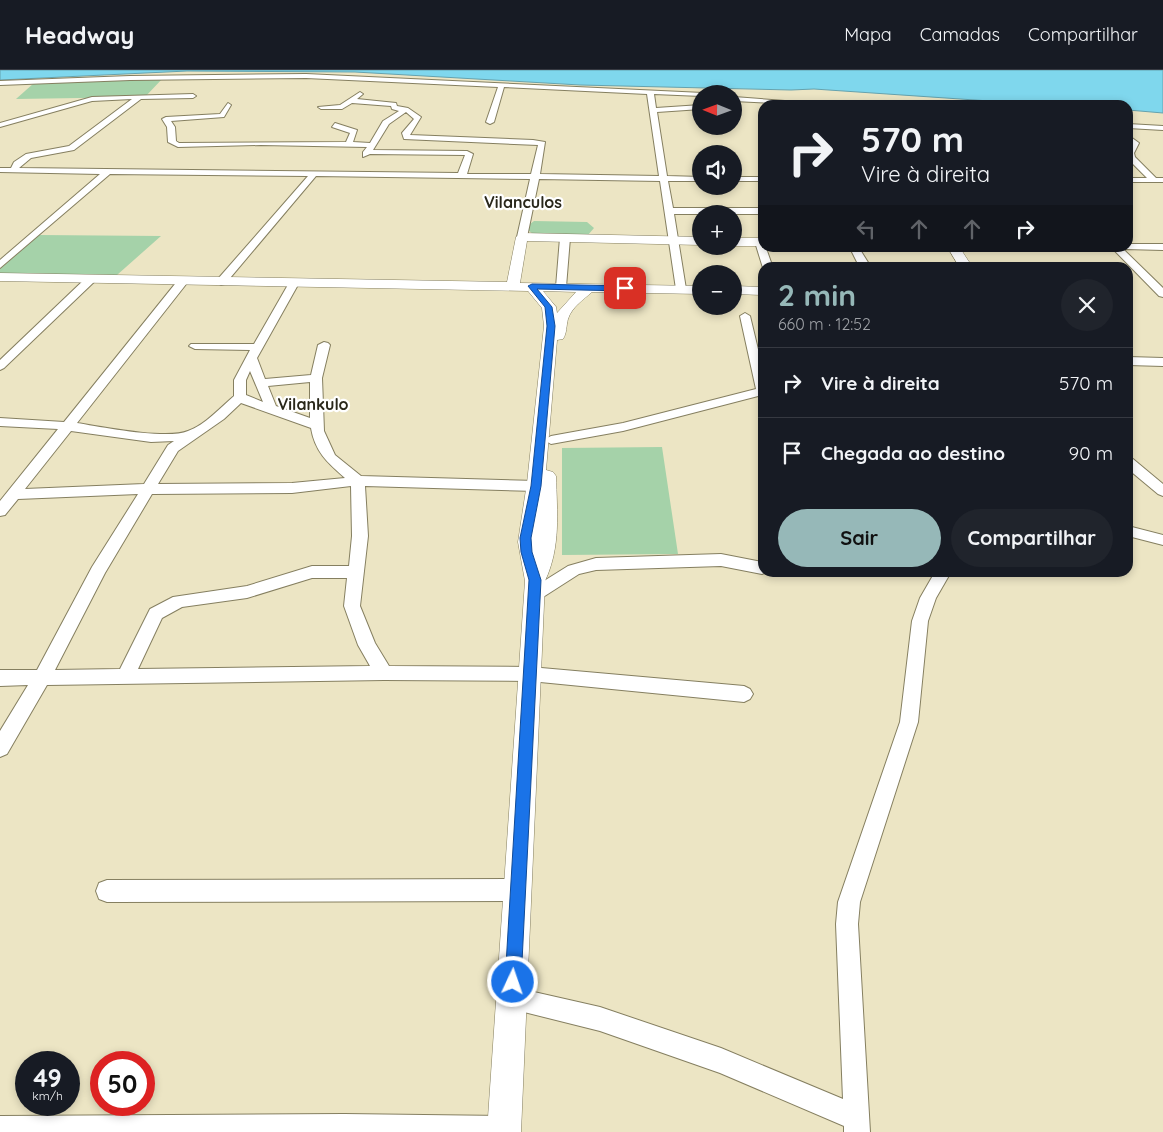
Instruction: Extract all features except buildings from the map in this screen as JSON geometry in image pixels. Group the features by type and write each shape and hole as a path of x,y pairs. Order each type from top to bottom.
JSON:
{"main road":[{"path":"513,286 522,237 692,241"},
{"path":"742,242 758,242"},
{"path":"0,278 692,290"},
{"path":"504,1131 535,588 527,541 536,486 551,326 549,307 532,286"},
{"path":"535,588 547,542 548,475 559,322 566,309 589,288"},
{"path":"742,290 758,291"},
{"path":"527,541 547,542"}],"street":[{"path":"208,82 216,76"},
{"path":"0,83 216,76 372,78 692,94"},
{"path":"322,107 342,107 354,101 372,78"},
{"path":"490,122 497,103 496,98 502,85"},
{"path":"184,104 200,89"},
{"path":"650,92 681,289"},
{"path":"0,125 92,99 193,96"},
{"path":"14,170 17,164 29,156 71,148 139,97"},
{"path":"354,101 394,104 394,108 406,109 418,119 406,132 407,137 533,142 542,144 522,237"},
{"path":"742,101 758,104"},
{"path":"166,119 222,116 228,105"},
{"path":"653,110 692,108"},
{"path":"356,174 369,149 386,124 406,109"},
{"path":"166,119 177,110"},
{"path":"166,119 171,127 172,142 178,146 261,143 348,145 369,149 467,153 469,154 462,175"},
{"path":"335,125 354,132 348,145"},
{"path":"1133,126 1163,128"},
{"path":"1133,159 1158,180"},
{"path":"0,170 104,175 127,172 692,179"},
{"path":"221,282 234,264 291,204 314,174"},
{"path":"0,265 104,175"},
{"path":"742,179 758,179"},
{"path":"1133,180 1158,180"},
{"path":"669,211 758,211"},
{"path":"561,287 565,238"},
{"path":"1133,247 1163,247"},
{"path":"1121,252 1131,262"},
{"path":"1133,264 1163,294"},
{"path":"0,366 39,331 91,279"},
{"path":"0,511 183,281"},
{"path":"0,748 42,678 98,570 149,490 173,448 219,416 240,397 240,380 294,283"},
{"path":"745,316 758,355"},
{"path":"324,345 316,378 318,426 324,450 330,458 358,481 360,530 352,606 367,645 384,673"},
{"path":"195,346 254,352"},
{"path":"254,352 261,384 271,408"},
{"path":"1133,360 1163,362"},
{"path":"261,384 316,378"},
{"path":"551,440 623,426 758,391"},
{"path":"240,397 253,404 271,408 318,426"},
{"path":"0,422 66,426 151,438 189,436"},
{"path":"151,438 173,448"},
{"path":"1133,466 1163,491"},
{"path":"13,494 204,487 292,488 358,481 536,486"},
{"path":"1133,532 1163,540"},
{"path":"535,588 574,570 596,564 721,560 758,567"},
{"path":"125,678 156,614 179,601 246,592 312,572 355,572"},
{"path":"512,999 600,1019 721,1061 857,1125 847,924 849,902 909,722 913,700 916,644 924,608 940,577"},
{"path":"0,678 125,678 384,673 530,674 744,694"},
{"path":"107,890 518,890"},
{"path":"0,1129 344,1127 504,1131"}],"green space":[{"path":"163,78 145,97 16,99 34,83"},
{"path":"534,221 587,222 594,228 588,235 533,234 528,230 530,224"},
{"path":"39,235 161,236 117,275 0,274 0,269"},
{"path":"662,447 678,554 562,555 562,448"}],"water":[{"path":"0,70 1163,70 1163,113 1133,110 1133,100 975,100 814,89 742,89 742,85 692,85 692,88 580,85 355,72 187,71 0,80"}],"district":[{"name":"Vilanculos","path":"523,202"},
{"name":"Vilankulo","path":"313,404"}],"route":[{"path":"513,982 535,580 526,552 526,538 536,486 551,326 549,307 532,286 625,288"}]}
